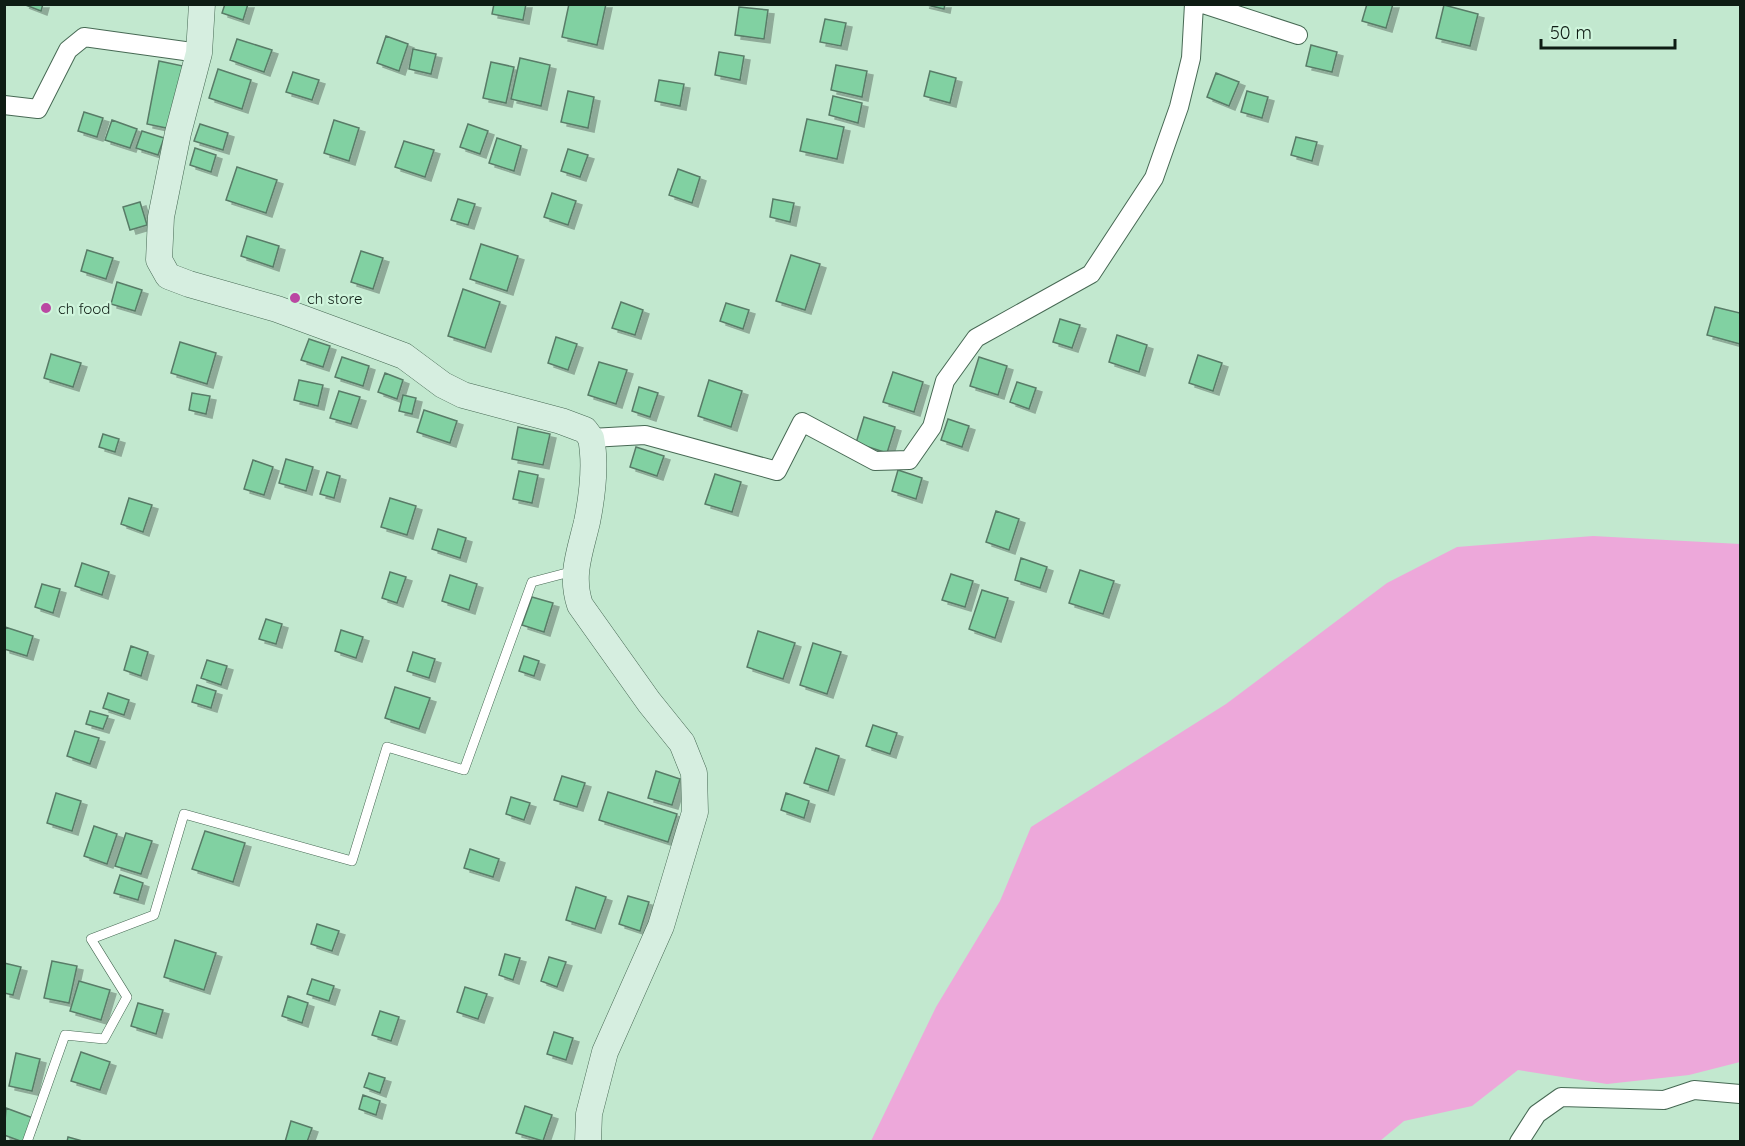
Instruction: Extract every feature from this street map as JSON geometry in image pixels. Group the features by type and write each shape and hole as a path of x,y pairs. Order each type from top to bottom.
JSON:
{"main road":[{"path":"202,4 200,53 178,133 161,217 159,260 168,276 277,309 394,352 404,356 443,385 463,395 561,421 585,430 591,438 587,521 574,571 575,591 580,605 649,702 682,743 694,773 695,812 661,926 605,1052 589,1114 588,1142"}],"street":[{"path":"591,438 645,435 777,471 802,422 875,460 909,460 932,427 945,381 976,338 1091,274 1154,178 1179,107 1191,58 1194,4"},
{"path":"1203,4 1298,35"},
{"path":"4,105 38,109 68,50 84,37 200,53"},
{"path":"1519,1142 1537,1114 1562,1097 1664,1100 1694,1090 1740,1094"}],"lane":[{"path":"27,1142 65,1035 104,1039 127,997 91,939 154,915 184,814 352,861 387,747 464,770 532,582 574,571"}],"shaded area":[{"path":"1593,536 1740,544 1740,1062 1689,1075 1607,1084 1518,1070 1472,1106 1404,1121 1380,1141 871,1141 936,1007 1000,901 1031,827 1226,704 1387,583 1457,547"}],"building":[{"path":"23,4 43,4 41,11"},
{"path":"225,4 248,4 243,20 222,13"},
{"path":"494,4 526,4 523,20 492,14"},
{"path":"569,4 606,4 597,45 562,37"},
{"path":"923,4 945,4 944,9"},
{"path":"1367,4 1393,4 1386,28 1362,21"},
{"path":"1444,5 1478,14 1470,46 1436,38"},
{"path":"739,7 768,10 764,39 735,35"},
{"path":"825,19 846,23 841,46 820,42"},
{"path":"386,36 408,44 399,71 377,63"},
{"path":"237,39 272,50 264,72 230,60"},
{"path":"1311,45 1337,52 1332,72 1306,66"},
{"path":"413,49 436,54 431,74 409,69"},
{"path":"719,52 744,56 740,80 715,75"},
{"path":"520,58 550,65 541,106 511,99"},
{"path":"159,61 183,66 171,129 147,124"},
{"path":"491,62 514,67 506,103 483,98"},
{"path":"836,65 867,71 862,97 831,90"},
{"path":"218,69 251,80 242,109 209,98"},
{"path":"930,71 956,78 950,103 924,96"},
{"path":"293,72 319,80 312,100 286,92"},
{"path":"1216,73 1239,82 1229,106 1207,97"},
{"path":"659,80 684,84 680,106 655,101"},
{"path":"568,91 594,97 588,128 561,122"},
{"path":"1247,91 1268,97 1262,118 1241,112"},
{"path":"833,96 862,103 858,123 829,115"},
{"path":"84,112 103,118 97,137 78,131"},
{"path":"807,119 844,127 837,159 800,151"},
{"path":"112,120 137,129 130,148 105,140"},
{"path":"334,120 359,128 349,161 324,153"},
{"path":"200,124 228,133 223,150 194,141"},
{"path":"468,124 488,131 480,154 460,147"},
{"path":"142,131 164,138 158,155 136,148"},
{"path":"1296,137 1317,142 1312,161 1291,155"},
{"path":"497,138 521,146 514,171 489,163"},
{"path":"404,141 434,150 425,177 395,167"},
{"path":"195,148 216,155 211,172 190,165"},
{"path":"568,149 588,155 580,177 561,171"},
{"path":"237,167 277,180 266,213 226,200"},
{"path":"678,169 700,177 692,203 669,195"},
{"path":"552,193 576,201 568,225 544,217"},
{"path":"458,199 475,204 468,225 451,220"},
{"path":"773,199 794,203 790,222 770,217"},
{"path":"140,202 147,225 130,230 123,207"},
{"path":"247,236 279,246 273,267 241,256"},
{"path":"481,244 518,256 507,291 470,279"},
{"path":"87,250 113,258 106,279 81,271"},
{"path":"361,251 383,258 373,289 351,282"},
{"path":"791,255 820,264 805,310 776,301"},
{"path":"117,282 142,290 135,311 111,304"},
{"path":"463,289 500,302 485,348 448,336"},
{"path":"621,302 643,310 635,335 612,328"},
{"path":"726,303 749,310 743,329 720,321"},
{"path":"1715,307 1740,313 1740,344 1707,335"},
{"path":"1060,319 1080,325 1072,348 1053,342"},
{"path":"1117,335 1147,345 1139,372 1109,362"},
{"path":"556,337 577,344 568,370 548,363"},
{"path":"309,339 330,346 323,367 301,360"},
{"path":"180,342 216,353 207,384 171,373"},
{"path":"51,354 81,363 73,387 44,378"},
{"path":"1198,355 1222,363 1213,391 1189,383"},
{"path":"342,357 369,366 363,386 335,377"},
{"path":"979,357 1007,366 998,395 970,386"},
{"path":"599,362 627,370 616,404 588,395"},
{"path":"893,372 923,382 914,412 883,402"},
{"path":"385,373 403,380 397,399 378,392"},
{"path":"299,380 323,385 318,406 294,400"},
{"path":"709,380 742,391 731,427 698,416"},
{"path":"1017,382 1036,388 1029,409 1010,402"},
{"path":"639,387 658,393 650,417 632,411"},
{"path":"339,391 360,397 351,424 330,418"},
{"path":"192,393 210,396 206,414 189,410"},
{"path":"403,395 416,398 412,414 399,411"},
{"path":"424,410 457,421 450,443 417,432"},
{"path":"864,417 895,427 887,453 856,443"},
{"path":"948,419 969,426 962,447 941,440"},
{"path":"518,427 550,434 543,465 512,459"},
{"path":"103,434 119,439 115,452 99,447"},
{"path":"636,447 664,456 657,476 630,467"},
{"path":"286,459 313,467 306,491 279,483"},
{"path":"253,460 273,467 264,495 244,489"},
{"path":"898,470 922,478 916,499 892,491"},
{"path":"519,471 538,475 532,503 513,499"},
{"path":"327,472 340,476 334,498 320,494"},
{"path":"715,474 741,482 732,512 705,504"},
{"path":"129,498 152,505 143,532 121,524"},
{"path":"390,498 416,506 407,535 381,527"},
{"path":"996,511 1019,519 1009,550 986,542"},
{"path":"438,529 466,538 460,558 432,549"},
{"path":"1021,558 1047,567 1040,588 1015,580"},
{"path":"82,563 109,572 102,595 75,586"},
{"path":"1080,570 1114,581 1103,614 1069,603"},
{"path":"390,572 406,577 397,603 382,598"},
{"path":"951,574 973,581 965,607 942,600"},
{"path":"450,575 477,584 469,610 442,601"},
{"path":"42,584 60,589 53,613 35,607"},
{"path":"982,590 1008,598 995,638 969,629"},
{"path":"532,597 553,603 544,632 522,625"},
{"path":"266,619 282,624 276,644 259,639"},
{"path":"5,627 33,636 27,656 4,649"},
{"path":"341,630 363,637 356,658 335,651"},
{"path":"758,631 795,643 783,679 747,667"},
{"path":"813,643 841,652 827,694 800,685"},
{"path":"131,646 148,652 141,676 124,670"},
{"path":"413,652 435,659 429,678 407,671"},
{"path":"524,656 539,661 534,676 519,671"},
{"path":"207,660 227,666 221,685 201,678"},
{"path":"197,685 216,691 211,708 192,702"},
{"path":"395,687 430,698 419,729 385,718"},
{"path":"108,693 129,700 124,715 103,708"},
{"path":"90,711 108,716 103,729 86,724"},
{"path":"873,725 897,733 890,754 866,746"},
{"path":"75,731 99,738 90,764 67,756"},
{"path":"816,748 839,756 828,791 804,783"},
{"path":"656,771 680,779 672,805 648,798"},
{"path":"562,776 585,783 577,807 554,800"},
{"path":"608,792 677,814 668,842 599,820"},
{"path":"56,793 81,801 72,831 47,823"},
{"path":"786,793 809,801 804,818 781,810"},
{"path":"511,797 530,803 524,820 506,814"},
{"path":"94,826 117,834 107,864 84,856"},
{"path":"205,831 245,843 233,882 192,869"},
{"path":"126,833 152,841 141,874 115,866"},
{"path":"470,849 499,859 493,877 464,868"},
{"path":"120,875 143,883 138,900 114,893"},
{"path":"576,887 606,897 595,929 566,920"},
{"path":"628,896 649,902 640,931 619,924"},
{"path":"317,924 339,931 332,951 311,944"},
{"path":"175,940 216,953 204,990 164,977"},
{"path":"505,954 520,958 513,980 499,975"},
{"path":"549,957 566,962 557,987 541,981"},
{"path":"52,961 77,966 69,1003 44,998"},
{"path":"4,963 21,967 13,995 4,993"},
{"path":"312,979 334,986 329,1001 307,994"},
{"path":"79,981 110,990 101,1020 70,1011"},
{"path":"465,987 487,994 478,1019 457,1012"},
{"path":"288,996 308,1003 302,1023 282,1016"},
{"path":"138,1003 163,1010 156,1034 131,1026"},
{"path":"380,1011 399,1017 391,1041 372,1035"},
{"path":"554,1032 573,1038 566,1060 547,1054"},
{"path":"81,1052 110,1062 100,1090 71,1081"},
{"path":"16,1053 40,1059 32,1091 9,1086"},
{"path":"369,1073 385,1078 380,1093 364,1087"},
{"path":"363,1095 380,1101 376,1115 359,1109"},
{"path":"525,1106 552,1115 543,1141 516,1133"},
{"path":"6,1108 33,1118 23,1142 4,1135"},
{"path":"291,1121 312,1128 307,1142 285,1142"},
{"path":"68,1137 86,1142 67,1142"}],"place":[{"name":"ch store","path":"295,298"},
{"name":"ch food","path":"46,308"}]}
